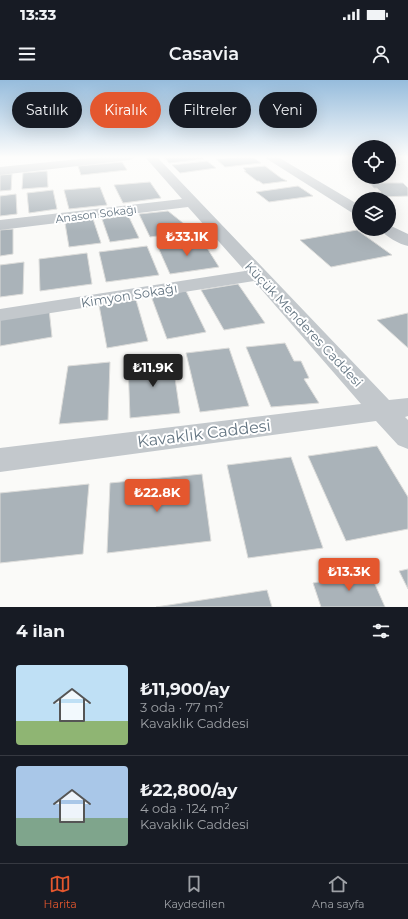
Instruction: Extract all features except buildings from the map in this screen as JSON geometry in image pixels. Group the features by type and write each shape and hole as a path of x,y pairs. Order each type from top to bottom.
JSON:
{"street":[{"name":"Küçük Menderes Caddesi","path":"173,182 258,275 396,409 408,438"},
{"path":"311,182 352,207"},
{"name":"Anason Sokağı","path":"0,225 192,202"},
{"path":"396,234 408,241"},
{"name":"Kimyon Sokağı","path":"0,315 258,275"},
{"name":"Kavaklık Caddesi","path":"0,460 396,409"}]}
